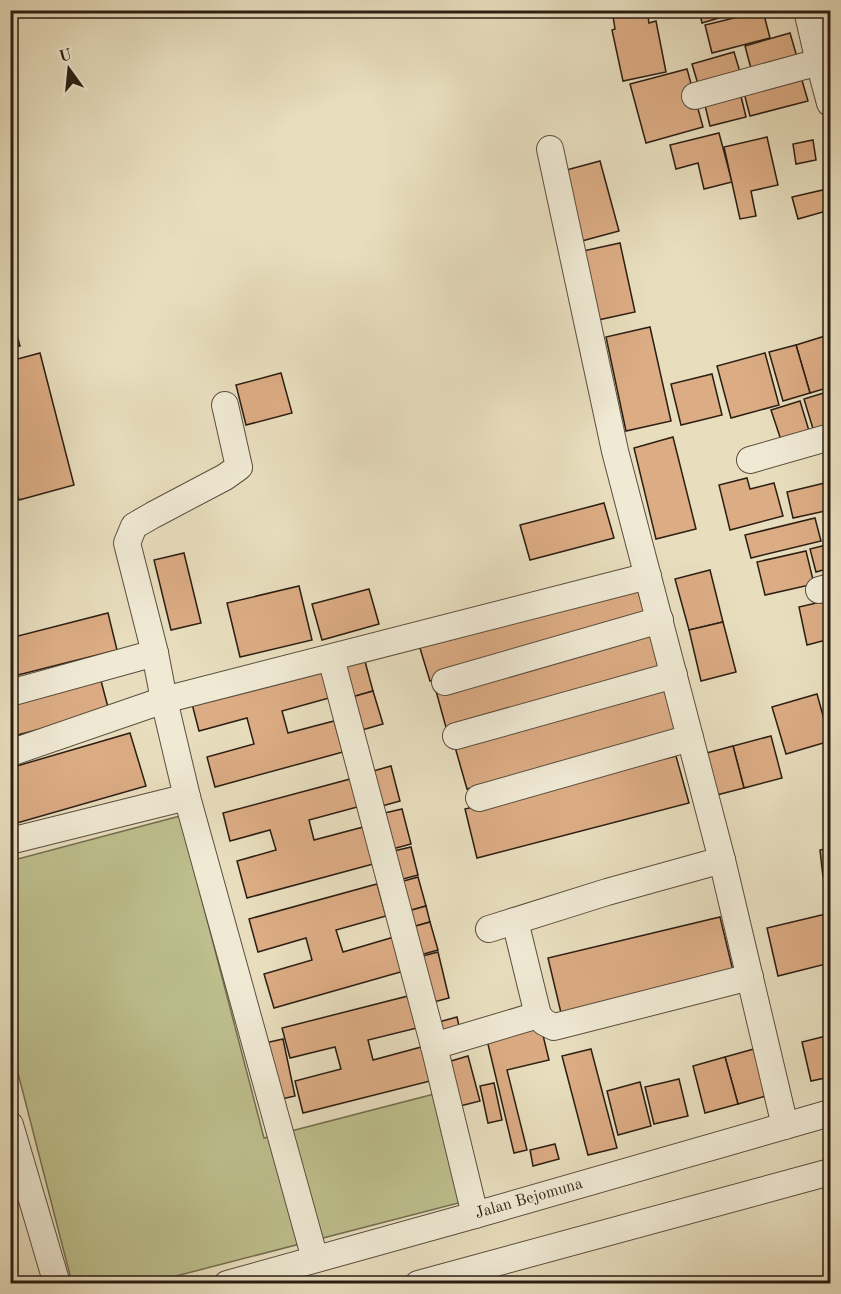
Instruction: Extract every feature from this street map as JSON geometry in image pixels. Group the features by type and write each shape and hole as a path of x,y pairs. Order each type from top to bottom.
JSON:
{"street":[{"path":"807,10 831,103"},
{"path":"695,96 819,62"},
{"path":"550,149 615,452 722,860 785,1126"},
{"path":"225,405 239,467 225,477 134,526 128,543 187,797 315,1259"},
{"path":"750,460 831,437"},
{"path":"10,753 164,700 648,576"},
{"path":"444,682 660,620"},
{"path":"10,693 155,653"},
{"path":"331,658 434,1046 475,1215"},
{"path":"456,736 674,675"},
{"path":"479,798 690,738"},
{"path":"10,841 187,797"},
{"path":"489,929 607,892 722,860"},
{"path":"515,921 538,1015 544,1022 554,1027 750,977"},
{"path":"434,1046 538,1015"},
{"name":"Jalan Bejomuna","path":"227,1284 831,1113"},
{"path":"10,1125 57,1284"},
{"path":"418,1284 831,1172"}],"green space":[{"path":"180,816 264,1138 442,1092 470,1200 149,1283 72,1283 11,1046 10,861"}],"building":[{"path":"612,10 647,10 649,23 656,21 666,72 623,81 612,30 615,29"},
{"path":"699,10 746,10 702,23"},
{"path":"763,11 770,38 712,53 705,25"},
{"path":"830,12 830,26 826,27 822,14"},
{"path":"790,33 799,64 753,76 745,46"},
{"path":"734,52 742,79 700,91 692,64"},
{"path":"687,69 703,127 646,143 630,84"},
{"path":"799,70 808,101 750,116 742,85"},
{"path":"739,88 746,117 710,126 703,97"},
{"path":"719,133 732,182 704,189 698,163 676,169 670,145"},
{"path":"767,137 778,185 751,191 756,216 740,219 724,147"},
{"path":"813,140 816,160 796,164 793,144"},
{"path":"600,161 619,231 578,242 559,172"},
{"path":"827,189 830,210 798,219 792,197"},
{"path":"620,243 635,312 598,320 583,251"},
{"path":"10,311 20,346 10,348"},
{"path":"650,327 671,421 626,431 606,337"},
{"path":"825,336 830,355 830,387 810,393 796,345"},
{"path":"796,345 810,393 783,401 769,352"},
{"path":"40,353 74,485 19,500 10,466 10,361"},
{"path":"765,353 779,405 731,418 717,366"},
{"path":"281,373 292,413 246,425 236,385"},
{"path":"712,374 722,415 681,425 671,384"},
{"path":"830,391 830,427 814,432 804,399"},
{"path":"800,401 810,434 782,443 771,410"},
{"path":"673,437 696,529 656,539 634,448"},
{"path":"747,478 750,489 774,483 783,516 730,530 719,485"},
{"path":"829,482 830,510 793,518 787,492"},
{"path":"604,503 614,538 530,560 520,525"},
{"path":"815,518 821,541 751,558 745,535"},
{"path":"830,544 830,568 816,572 810,549"},
{"path":"806,551 814,584 765,595 757,562"},
{"path":"184,553 201,623 171,630 154,560"},
{"path":"710,570 723,622 689,630 675,579"},
{"path":"635,581 646,617 430,681 419,645"},
{"path":"299,586 312,640 240,657 227,603"},
{"path":"369,589 379,624 322,640 312,604"},
{"path":"825,601 830,623 830,639 807,645 799,607"},
{"path":"108,613 117,650 10,677 10,638"},
{"path":"723,622 736,672 701,681 689,630"},
{"path":"651,629 662,670 447,731 436,691"},
{"path":"363,654 373,691 345,699 335,662"},
{"path":"320,665 329,698 282,711 288,733 334,721 343,752 215,787 207,757 254,744 247,718 199,731 191,700"},
{"path":"100,677 109,711 10,737 10,700"},
{"path":"667,683 681,732 467,789 453,740"},
{"path":"373,691 383,724 355,732 345,699"},
{"path":"817,694 830,741 786,754 772,707"},
{"path":"130,733 146,786 10,825 10,768"},
{"path":"771,736 782,778 744,788 733,746"},
{"path":"733,746 744,788 709,797 699,755"},
{"path":"676,756 689,803 477,858 465,809"},
{"path":"391,766 400,801 375,808 366,773"},
{"path":"354,778 361,806 309,820 314,840 367,826 377,863 247,898 237,861 276,850 270,830 230,841 223,813"},
{"path":"402,809 411,844 385,851 376,815"},
{"path":"411,847 418,875 392,882 385,853"},
{"path":"830,848 830,876 823,877 820,850"},
{"path":"418,877 426,906 401,913 393,884"},
{"path":"377,884 386,916 336,930 343,952 394,937 404,971 274,1008 264,974 312,960 306,938 258,952 249,919"},
{"path":"426,906 430,922 405,929 401,913"},
{"path":"830,913 830,963 778,976 767,928"},
{"path":"720,917 734,975 562,1017 548,958"},
{"path":"430,922 438,950 413,957 405,929"},
{"path":"438,952 449,998 426,1004 415,958"},
{"path":"408,996 417,1028 368,1040 373,1060 425,1046 434,1080 303,1113 295,1081 341,1069 335,1047 290,1058 282,1028"},
{"path":"457,1017 461,1035 439,1041 435,1023"},
{"path":"540,1023 549,1060 507,1070 527,1150 514,1153 486,1036"},
{"path":"830,1035 830,1077 811,1081 802,1042"},
{"path":"283,1039 295,1096 277,1100 265,1043"},
{"path":"761,1047 773,1094 738,1104 725,1057"},
{"path":"591,1049 617,1148 588,1155 562,1056"},
{"path":"468,1056 480,1101 456,1107 444,1063"},
{"path":"725,1057 738,1104 705,1113 693,1066"},
{"path":"679,1079 688,1116 654,1124 645,1087"},
{"path":"640,1082 651,1126 618,1135 607,1091"},
{"path":"494,1083 502,1120 488,1123 480,1086"},
{"path":"555,1144 559,1159 533,1166 530,1150"}]}
